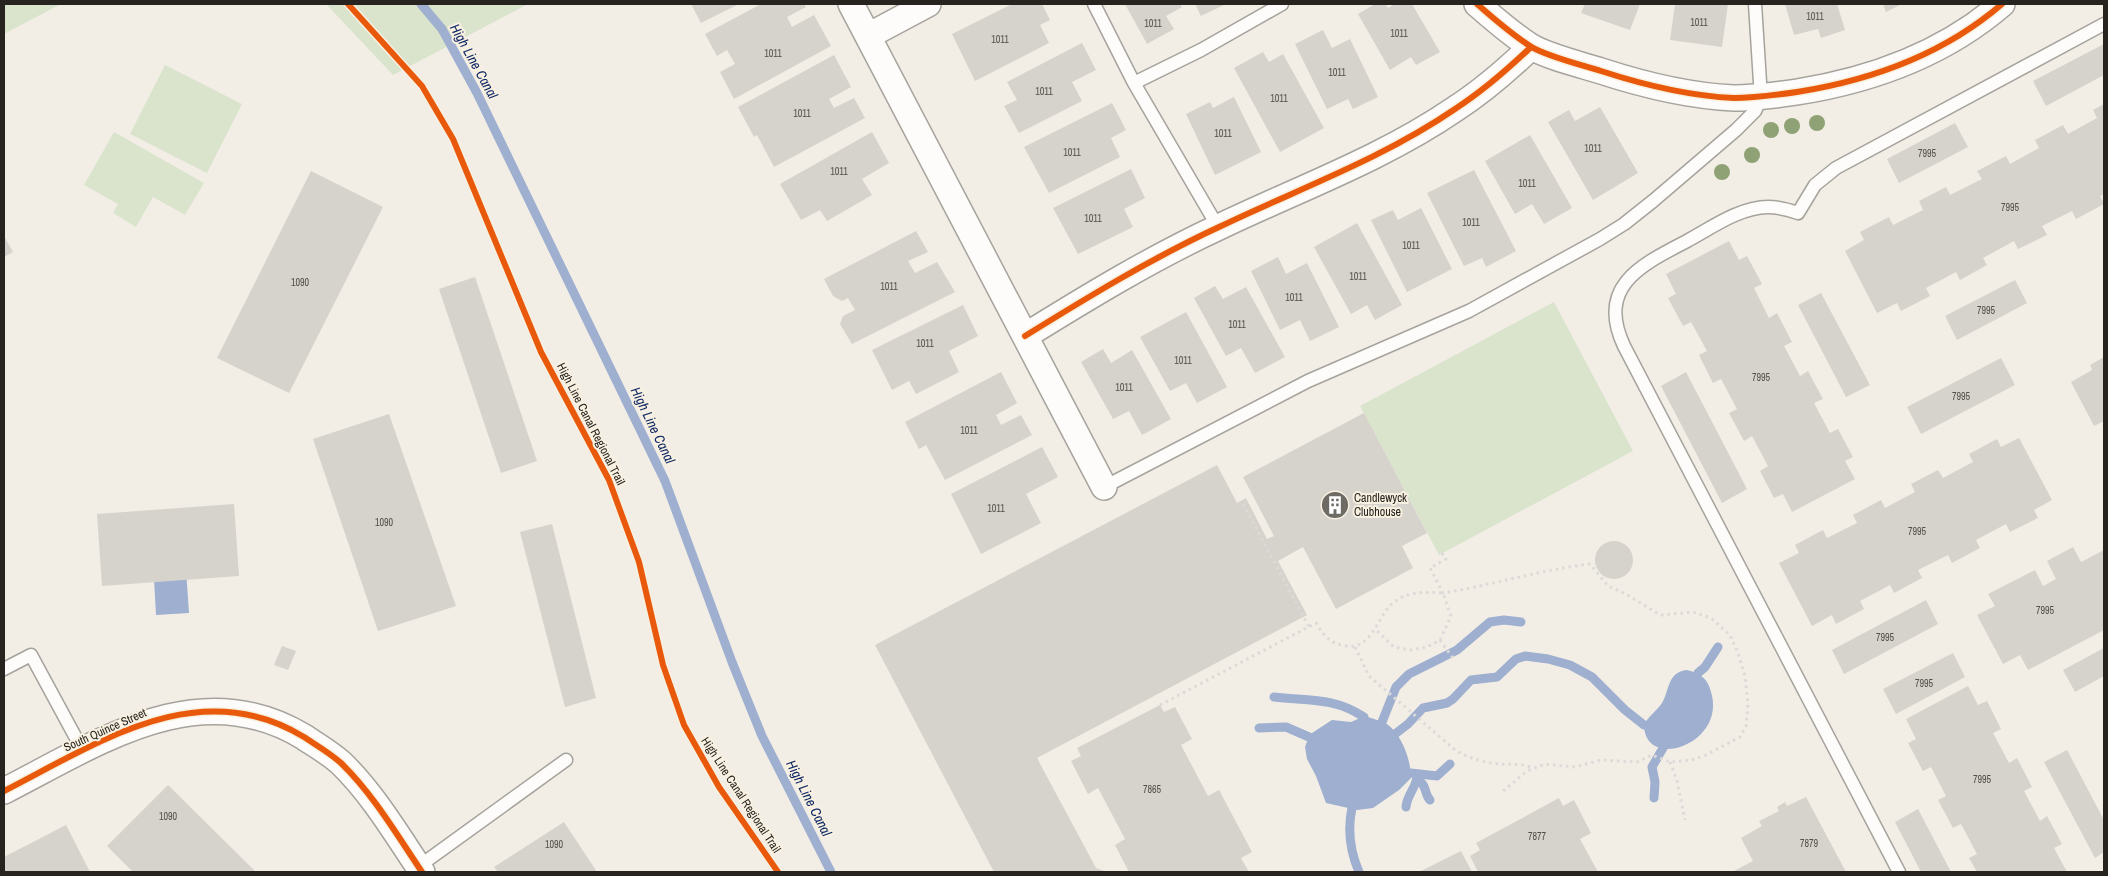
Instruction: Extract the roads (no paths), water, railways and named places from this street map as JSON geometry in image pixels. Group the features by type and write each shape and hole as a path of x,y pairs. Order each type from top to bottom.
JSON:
{"street":[{"path":"852,4 1104,487"},
{"path":"868,36 928,4"},
{"path":"1477,4 1531,47 1584,66 1658,88 1705,96 1761,98 1817,89 1898,67 1946,44 1972,28 2002,4"},
{"path":"1025,336 1108,285 1218,227 1373,156 1416,133 1467,101 1502,74 1531,47"},
{"name":"South Quince Street","path":"4,791 125,731 174,714 218,710 235,711 279,724 321,747 340,762 367,793 420,870"}],"lane":[{"path":"1094,4 1134,83 1218,227"},
{"path":"1134,83 1201,50 1282,4"},
{"path":"1104,487 1308,381 1469,311 1600,240 1624,224 1736,130 1755,111 1761,98 1755,4"},
{"path":"1899,872 1624,346 1616,326 1615,309 1620,292 1630,277 1652,259 1721,222 1749,211 1766,206 1798,212 1820,180 1851,159 2104,24"},
{"path":"4,669 31,655 82,751"},
{"path":"420,870 566,760"}],"water":[{"path":"184,541 189,613 156,615 152,543"},
{"path":"1687,670 1703,677 1710,687 1713,710 1707,726 1697,738 1684,746 1670,749 1657,747 1648,739 1644,725 1665,698 1672,678 1681,671"},
{"path":"1368,717 1387,724 1397,735 1405,748 1411,778 1399,790 1373,808 1357,810 1326,803 1316,776 1307,759 1305,747 1308,739 1312,733 1332,720 1351,722"}],"waterway":[{"name":"High Line Canal","path":"421,4 442,29 477,93 665,481 732,662 762,736 831,872"},
{"path":"1382,722 1396,687 1409,674 1457,650 1490,622 1504,620 1521,622"},
{"path":"1698,673 1705,667 1718,647"},
{"path":"1395,734 1408,724 1423,708 1447,703 1471,680 1497,677 1516,659 1525,656 1548,659 1570,665 1592,677 1625,710 1644,725"},
{"path":"1274,697 1332,703 1364,717"},
{"path":"1259,728 1286,727 1309,737"},
{"path":"1654,798 1655,782 1652,767 1663,748"},
{"path":"1411,773 1437,776 1450,764"},
{"path":"1406,807 1416,782 1417,774"},
{"path":"1418,781 1423,784 1430,800"},
{"path":"1352,808 1350,841 1359,872"}],"place":[{"name":"Candlewyck Clubhouse","path":"1335,505"}]}
